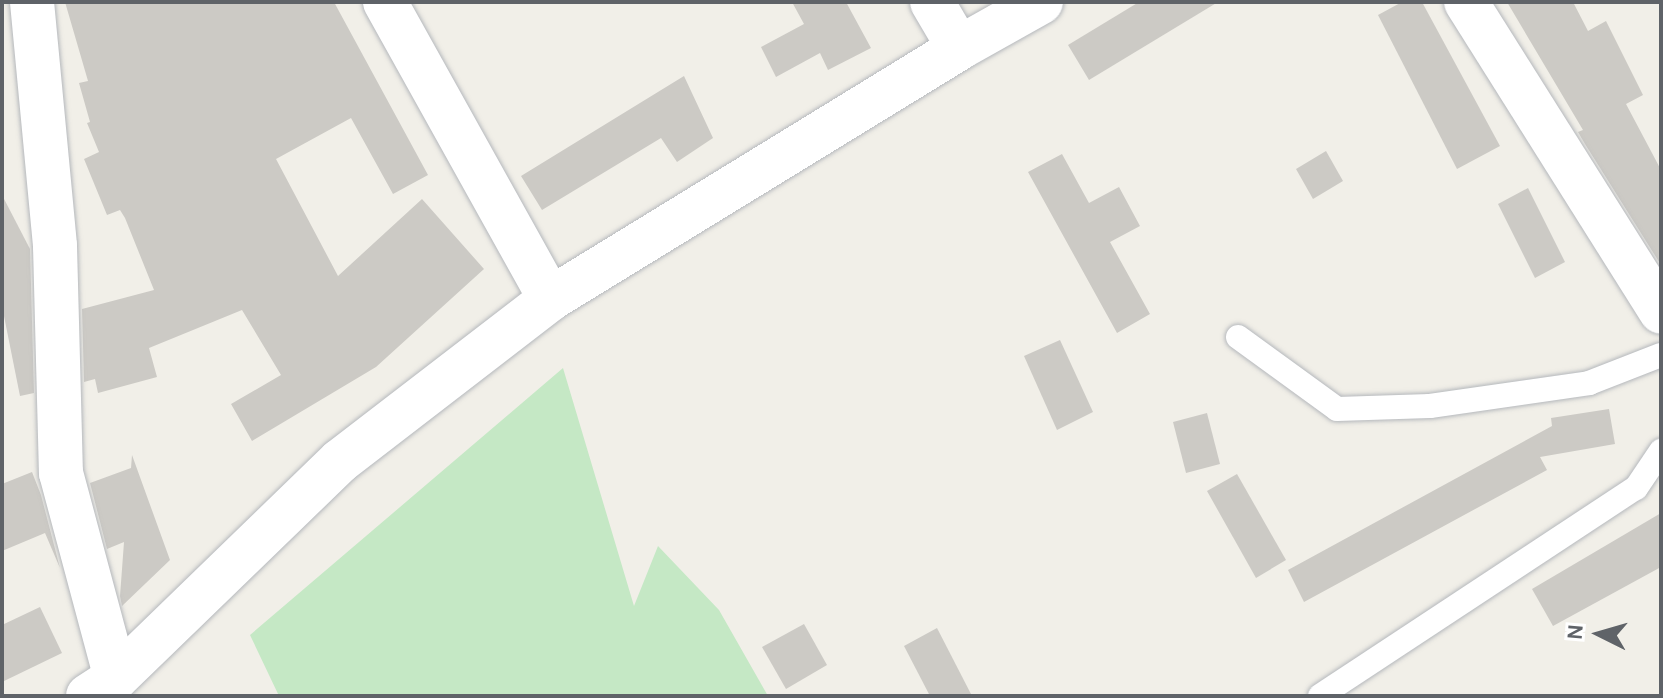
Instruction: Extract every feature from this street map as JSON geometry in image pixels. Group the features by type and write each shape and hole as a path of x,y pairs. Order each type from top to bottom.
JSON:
{"street":[{"path":"32,2 55,246 61,473 102,687"},
{"path":"385,2 550,299"},
{"path":"932,2 959,48"},
{"path":"102,687 340,461 550,299 959,48 1041,2"},
{"path":"1466,2 1661,312"}],"lane":[{"path":"1238,337 1337,409 1430,406 1589,383 1661,355"},
{"path":"1320,696 1636,488 1661,451"}],"green space":[{"path":"563,368 634,606 658,546 719,610 768,696 279,696 250,635"}],"building":[{"path":"65,2 334,2 428,175 393,194 351,118 276,159 338,276 422,199 484,269 376,367 252,441 231,404 281,375 242,310 149,348 157,377 98,393 95,379 84,382 82,309 154,290 125,218 120,210 107,215 84,159 99,152 87,123 90,122 79,83 88,81"},
{"path":"792,2 846,2 871,48 828,70 820,53 776,77 761,47 804,24"},
{"path":"1139,2 1218,2 1089,80 1068,45"},
{"path":"1402,2 1422,2 1500,146 1457,169 1378,15"},
{"path":"1507,2 1573,2 1588,31 1606,21 1643,95 1626,104 1661,170 1661,265 1585,144 1578,132 1583,130"},
{"path":"684,76 713,138 677,162 661,138 542,210 521,176"},
{"path":"1326,151 1343,181 1313,199 1296,169"},
{"path":"1062,154 1089,203 1119,187 1140,226 1110,242 1150,314 1117,333 1028,172"},
{"path":"1528,188 1565,262 1535,278 1498,204"},
{"path":"2,195 30,249 34,393 20,396 2,306"},
{"path":"1060,340 1093,412 1057,430 1024,356"},
{"path":"1609,409 1615,444 1540,457 1547,470 1304,602 1288,570 1552,426 1551,418"},
{"path":"1207,413 1220,464 1186,473 1173,422"},
{"path":"132,455 170,560 122,606 124,542 107,549 90,483 131,468"},
{"path":"32,472 60,568 45,533 2,551 2,484"},
{"path":"1237,474 1286,560 1256,578 1207,491"},
{"path":"1661,513 1661,567 1553,626 1532,589"},
{"path":"40,607 62,653 2,682 2,625"},
{"path":"804,624 827,665 786,689 762,647"},
{"path":"937,628 972,696 930,696 904,646"}]}
